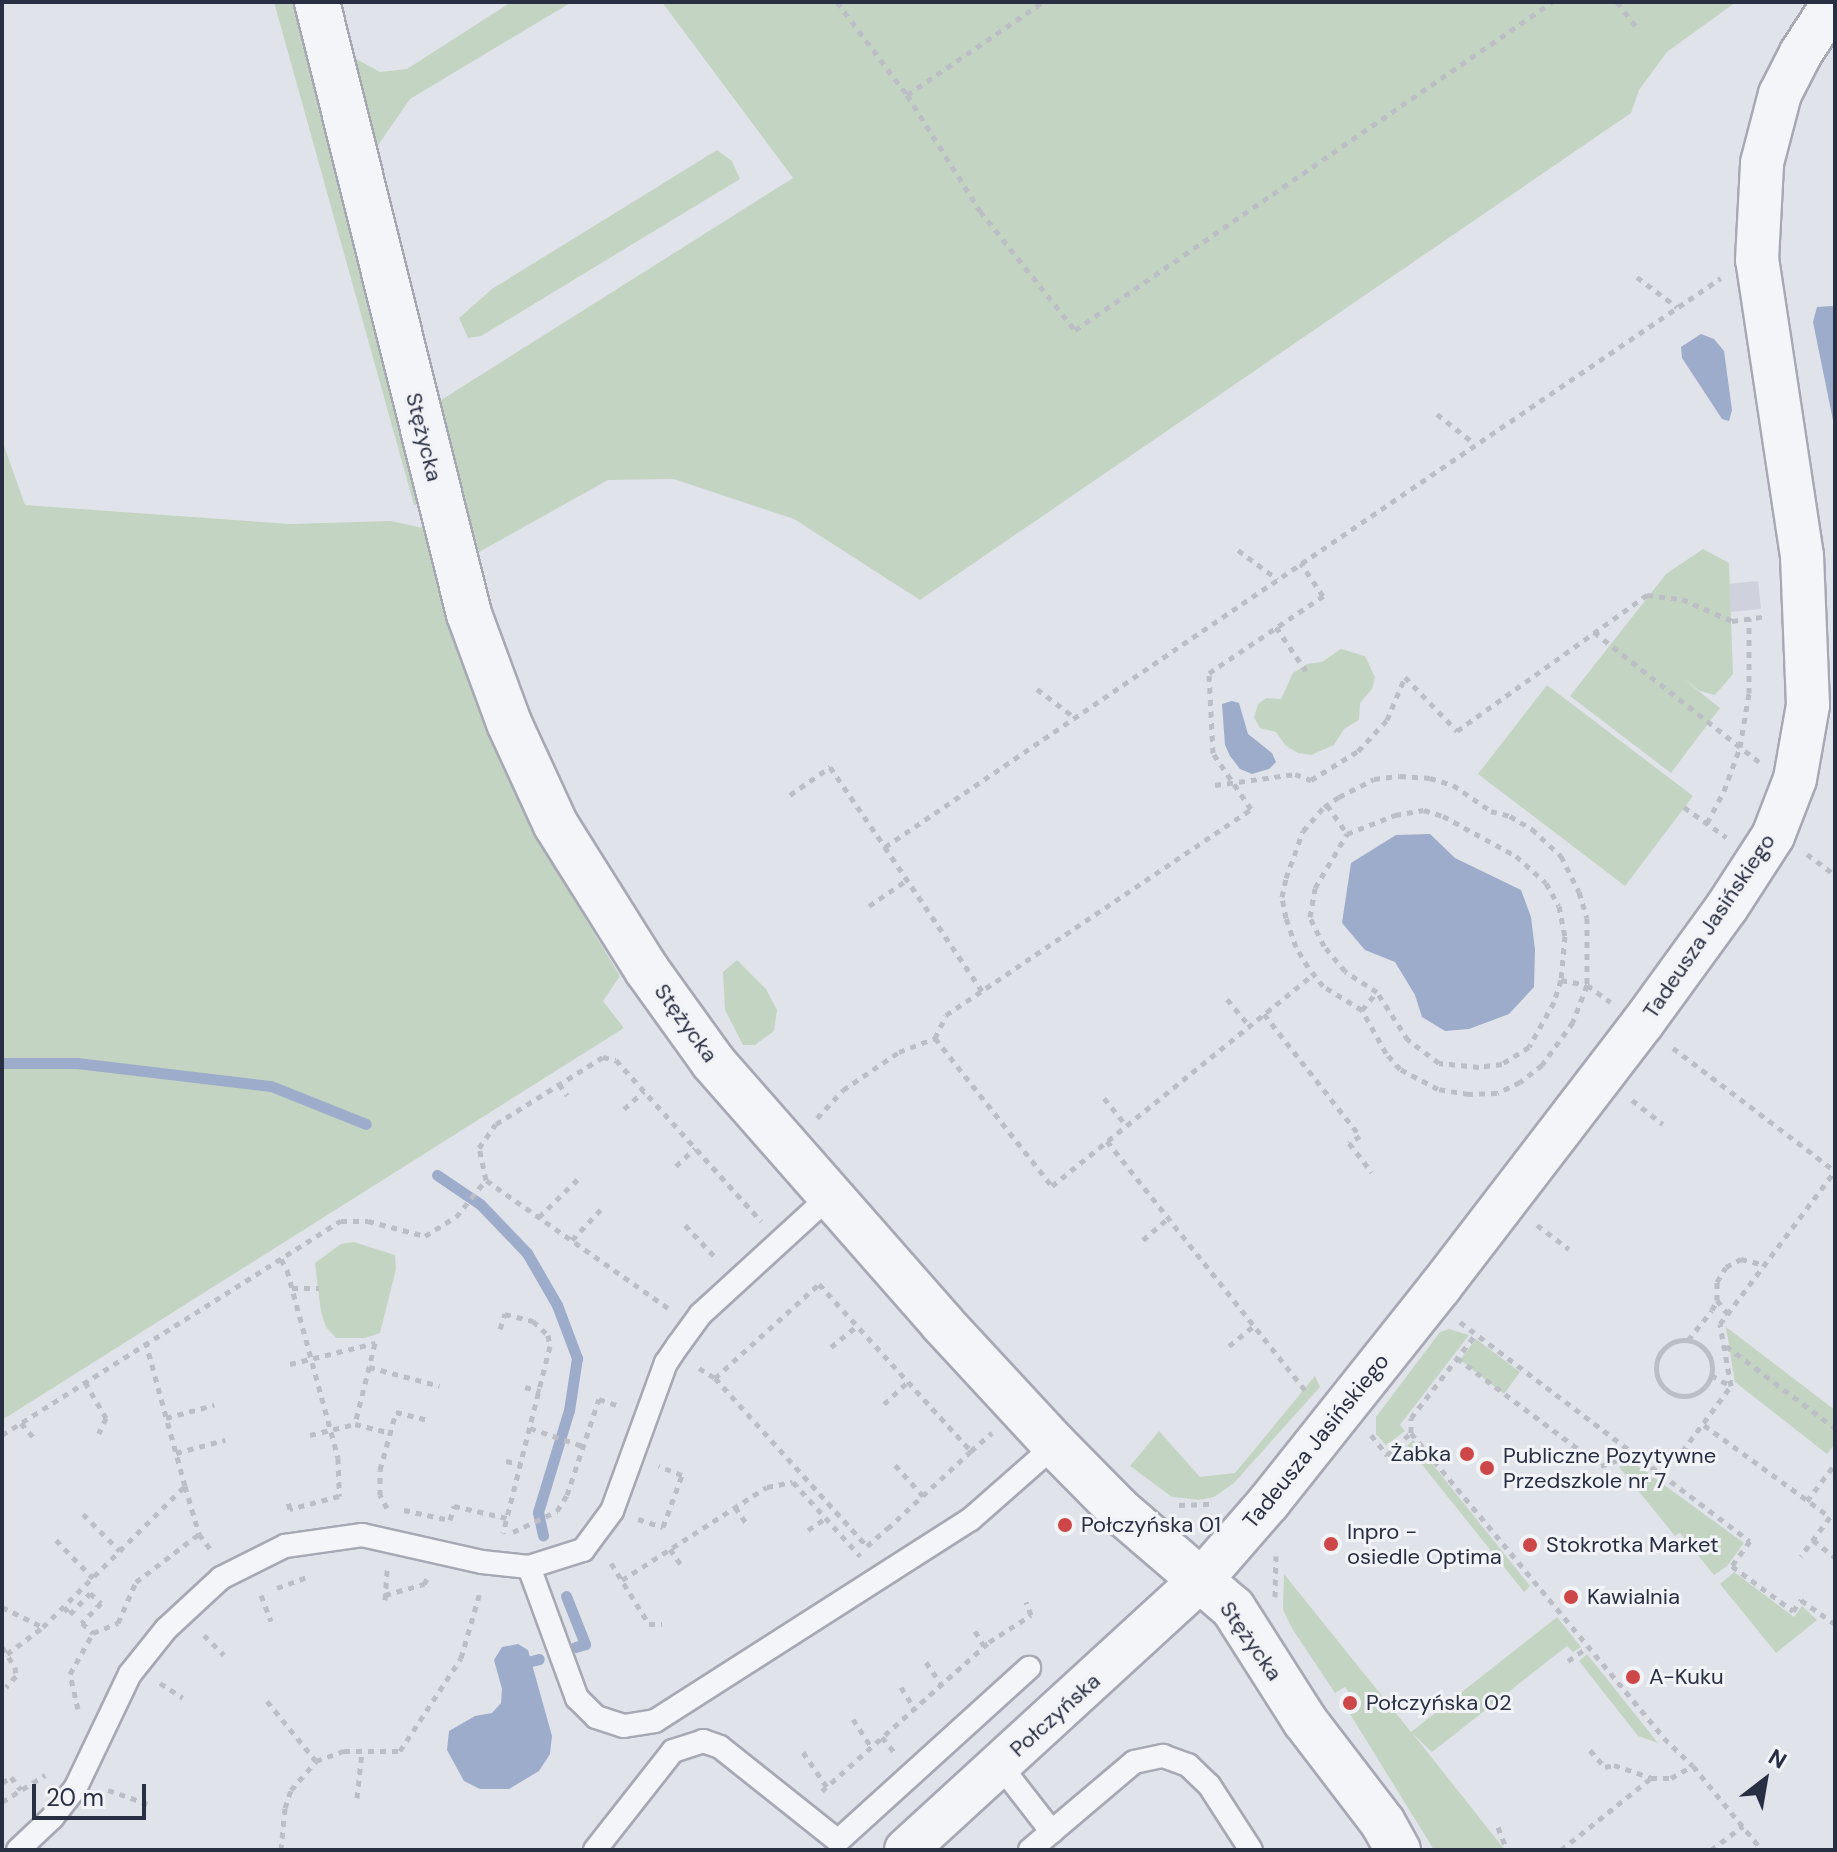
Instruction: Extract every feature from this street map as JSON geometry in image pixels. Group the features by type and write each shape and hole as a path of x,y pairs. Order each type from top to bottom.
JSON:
{"street":[{"name":"Stężycka","path":"317,2 466,600 509,723 556,825 647,970 713,1062 1055,1445 1119,1510 1233,1608 1305,1721 1383,1823 1398,1850"},
{"name":"Tadeusza Jasińskiego","path":"1202,1579 1269,1502 1440,1287 1642,1024 1773,836 1791,789 1808,705 1802,556 1757,260 1762,163 1780,94 1801,53 1834,2"},
{"name":"Połczyńska","path":"906,1850 1202,1579"}],"lane":[{"path":"18,1850 52,1818 76,1787 130,1674 166,1629 221,1578 285,1546 362,1535 482,1562 529,1567 583,1550 612,1511 666,1363 679,1344 701,1314 830,1196"},
{"path":"529,1567 577,1698 596,1717 624,1726 655,1721 971,1519 1055,1445"},
{"path":"595,1850 673,1751 703,1741 720,1747 843,1846 1029,1668"},
{"path":"1030,1850 1134,1762 1163,1756 1188,1765 1209,1785 1251,1850"},
{"path":"999,1764 1052,1832"}],"path":[{"path":"837,2 907,95 980,211 1075,330 1552,2"},
{"path":"907,95 1043,2"},
{"path":"1617,2 1638,29"},
{"path":"885,847 1722,277 1727,270"},
{"path":"1637,277 1677,307"},
{"path":"1722,277 1723,288"},
{"path":"1437,414 1475,444"},
{"path":"1238,550 1277,579"},
{"path":"789,1149 843,1090 899,1052 935,1038 946,1015 1251,809 1213,753 1209,673 1323,596 1301,563"},
{"path":"1215,785 1295,774 1311,780 1358,751 1387,720 1405,677 1457,731 1647,595 1682,599 1732,621"},
{"path":"1684,807 1707,823 1724,791 1740,747 1749,693 1749,618"},
{"path":"1276,627 1306,671"},
{"path":"1594,632 1769,770"},
{"path":"1037,689 1075,718"},
{"path":"790,795 830,767 982,991"},
{"path":"1400,776 1430,778 1453,785 1491,811 1510,816 1546,839 1561,856 1579,892 1587,918 1587,985 1560,1044 1520,1082 1497,1093 1469,1094 1438,1089 1400,1069 1386,1053 1362,1010 1323,986 1314,974 1296,947 1282,897 1293,853 1303,831 1327,805 1374,779 1400,776"},
{"path":"1327,805 1347,834"},
{"path":"1424,810 1485,837 1516,856 1546,883 1559,906 1565,936 1561,980 1544,1024 1529,1047 1502,1064 1479,1067 1439,1063 1408,1040 1377,992 1345,971 1324,946 1310,917 1315,888 1347,834 1395,815 1424,810"},
{"path":"1798,847 1835,875"},
{"path":"869,906 907,880"},
{"path":"935,1038 1052,1186 1314,974"},
{"path":"1561,980 1587,985 1619,1008"},
{"path":"1362,1010 1377,992"},
{"path":"1227,999 1250,1026"},
{"path":"1264,1014 1360,1136 1349,1143 1372,1172"},
{"path":"1671,1046 1835,1171 1720,1324 1731,1386 1675,1461"},
{"path":"680,1309 668,1308 486,1180 479,1148 485,1137 496,1124 603,1057 616,1060 753,1212"},
{"path":"559,1084 567,1095"},
{"path":"624,1109 644,1091"},
{"path":"1104,1098 1127,1126"},
{"path":"1630,1098 1663,1124"},
{"path":"1107,1141 1314,1402"},
{"path":"676,1166 695,1148"},
{"path":"539,1217 579,1178"},
{"path":"2,1435 341,1221 368,1221 425,1236 456,1217 486,1180"},
{"path":"572,1240 605,1205"},
{"path":"1143,1240 1168,1218"},
{"path":"1535,1223 1569,1249"},
{"path":"685,1225 721,1264"},
{"path":"281,1259 292,1288 338,1458 339,1506"},
{"path":"1688,1340 1717,1300 1717,1282 1726,1267 1741,1259 1765,1265"},
{"path":"715,1378 819,1284 971,1451"},
{"path":"292,1288 319,1288"},
{"path":"1717,1300 1728,1314"},
{"path":"500,1329 505,1314 533,1321 548,1335 549,1359 502,1534"},
{"path":"1451,1322 1460,1322 1750,1541 1732,1566 1793,1611 1801,1600 1835,1624"},
{"path":"831,1347 857,1326"},
{"path":"1229,1346 1254,1326"},
{"path":"1476,1334 1411,1418 1411,1433 1664,1738 1693,1766 1762,1850"},
{"path":"1688,1340 1697,1343 1710,1356 1711,1375 1707,1384 1693,1395 1674,1395 1660,1384 1655,1366 1662,1349 1670,1343 1688,1340"},
{"path":"146,1343 199,1534"},
{"path":"290,1364 375,1343 355,1424"},
{"path":"1725,1346 1835,1428"},
{"path":"691,1378 704,1357"},
{"path":"1457,1358 1601,1466 1634,1454"},
{"path":"369,1367 440,1386"},
{"path":"697,1367 715,1378 867,1546 1001,1425"},
{"path":"1711,1375 1731,1386"},
{"path":"85,1382 106,1418 99,1433"},
{"path":"884,1404 908,1382"},
{"path":"525,1387 540,1391"},
{"path":"166,1418 214,1405"},
{"path":"388,1509 380,1495 380,1470 396,1412 429,1420"},
{"path":"21,1423 36,1440"},
{"path":"310,1435 355,1424 390,1433"},
{"path":"1363,1425 1387,1455 1411,1433"},
{"path":"1704,1425 1830,1517 1801,1556"},
{"path":"530,1428 583,1446"},
{"path":"176,1453 225,1440"},
{"path":"631,1530 637,1519 663,1527 682,1475 656,1465 660,1454"},
{"path":"506,1461 521,1464"},
{"path":"1807,1501 1835,1464"},
{"path":"895,1465 923,1496"},
{"path":"622,1580 767,1487 793,1482 865,1560 863,1588"},
{"path":"7,1654 43,1627 185,1486"},
{"path":"287,1498 290,1509 339,1496"},
{"path":"450,1520 454,1503 507,1518"},
{"path":"735,1507 746,1523"},
{"path":"523,1531 557,1511"},
{"path":"83,1514 120,1551"},
{"path":"808,1530 826,1518"},
{"path":"888,1528 895,1534"},
{"path":"56,1540 93,1578"},
{"path":"1813,1540 1835,1557"},
{"path":"670,1549 681,1565"},
{"path":"604,1567 618,1552"},
{"path":"611,1563 649,1624 662,1624"},
{"path":"387,1568 385,1597 424,1584 429,1574 415,1572"},
{"path":"373,1569 401,1570"},
{"path":"250,1600 298,1579 321,1574"},
{"path":"468,1585 538,1597"},
{"path":"281,1850 285,1808 291,1790 316,1761 344,1751 400,1751 461,1658 481,1589"},
{"path":"64,1607 70,1614 90,1593 101,1603 82,1623 93,1633"},
{"path":"261,1595 271,1621"},
{"path":"800,1810 984,1646 1031,1615 1026,1602"},
{"path":"2,1607 43,1627"},
{"path":"192,1641 210,1624"},
{"path":"201,1631 224,1655"},
{"path":"975,1631 984,1646"},
{"path":"2,1647 16,1676 6,1687"},
{"path":"1568,1661 1588,1647"},
{"path":"926,1662 941,1684"},
{"path":"149,1695 165,1671"},
{"path":"156,1681 183,1698"},
{"path":"901,1687 914,1708"},
{"path":"267,1701 316,1761"},
{"path":"853,1719 871,1747"},
{"path":"1590,1750 1605,1767 1614,1765 1651,1778 1671,1778 1693,1766"},
{"path":"357,1798 362,1751"},
{"path":"803,1752 827,1787"},
{"path":"100,1803 112,1776"},
{"path":"2,1783 11,1777 21,1790"},
{"path":"1561,1850 1651,1778"},
{"path":"107,1790 148,1804"},
{"path":"1711,1850 1743,1826"},
{"path":"1498,1827 1507,1850"}],"shaded area":[{"path":"1758,581 1761,609 1731,612 1727,584"}],"green space":[{"path":"274,2 296,2 421,503 414,505"},
{"path":"511,2 572,2 410,99 374,151 349,55 380,72 407,69"},
{"path":"662,2 1736,2 1667,52 1639,90 1631,113 920,600 794,519 674,479 608,480 479,552 438,402 793,178"},
{"path":"717,150 732,161 740,179 481,336 468,338 459,318 492,289"},
{"path":"2,440 25,505 290,524 391,521 427,529 463,661 546,853 620,976 603,1001 624,1028 2,1420"},
{"path":"1703,549 1729,563 1733,674 1715,695 1700,691 1681,677 1720,708 1671,773 1570,696 1666,574"},
{"path":"1341,649 1365,656 1375,677 1372,689 1360,703 1359,720 1344,729 1334,745 1311,755 1298,753 1286,746 1276,732 1260,728 1254,717 1258,704 1266,698 1281,699 1293,673 1307,664 1322,662"},
{"path":"1547,685 1693,796 1625,886 1478,774"},
{"path":"737,960 766,989 777,1010 774,1031 755,1045 743,1045 725,1010 723,972"},
{"path":"354,1242 395,1255 396,1269 380,1333 365,1338 336,1338 326,1327 321,1312 315,1263 341,1244"},
{"path":"1726,1327 1835,1410 1835,1444 1827,1454 1735,1382"},
{"path":"1449,1329 1469,1335 1400,1425 1405,1431 1386,1445 1376,1434 1376,1417 1440,1332"},
{"path":"1476,1339 1520,1372 1504,1394 1460,1360"},
{"path":"1315,1376 1320,1387 1234,1483 1214,1497 1199,1500 1172,1497 1130,1466 1159,1431 1200,1477 1235,1473"},
{"path":"1413,1440 1530,1586 1524,1592 1407,1446"},
{"path":"1631,1461 1744,1543 1727,1566 1714,1575 1680,1533 1675,1536 1619,1467"},
{"path":"1734,1572 1794,1617 1802,1606 1817,1620 1776,1653 1720,1584"},
{"path":"1284,1574 1411,1732 1557,1617 1581,1647 1573,1652 1567,1646 1432,1752 1413,1734 1505,1850 1434,1850 1350,1714 1359,1707 1345,1687 1335,1693 1293,1630 1283,1610"},
{"path":"1587,1654 1658,1743 1638,1736 1579,1661"}],"water":[{"path":"1817,307 1835,308 1835,430 1813,322"},
{"path":"1701,334 1714,339 1724,351 1732,410 1729,421 1722,419 1682,358 1681,347"},
{"path":"1232,701 1239,703 1248,734 1272,753 1276,762 1269,769 1252,774 1240,769 1230,756 1225,745 1222,704"},
{"path":"1430,834 1455,858 1521,890 1531,917 1535,950 1534,987 1509,1014 1469,1029 1445,1031 1422,1017 1415,995 1395,962 1365,950 1342,923 1351,863 1396,835"},
{"path":"518,1644 528,1650 552,1736 550,1754 539,1771 509,1789 480,1789 464,1781 447,1750 449,1731 475,1716 492,1713 501,1703 502,1689 494,1660 502,1647"}],"waterway":[{"path":"2,1063 77,1063 271,1086 366,1124"},
{"path":"437,1175 480,1204 527,1253 557,1305 577,1358 569,1410 538,1512 543,1535"},
{"path":"566,1596 585,1644 575,1647"},
{"path":"531,1661 539,1659"}],"place":[{"name":"Żabka","path":"1467,1454"},
{"name":"Publiczne Pozytywne Przedszkole nr 7","path":"1487,1468"},
{"name":"Połczyńska 01","path":"1065,1525"},
{"name":"Inpro - osiedle Optima","path":"1331,1544"},
{"name":"Stokrotka Market","path":"1530,1545"},
{"name":"Kawialnia","path":"1571,1597"},
{"name":"A-Kuku","path":"1633,1677"},
{"name":"Połczyńska 02","path":"1350,1703"}]}
